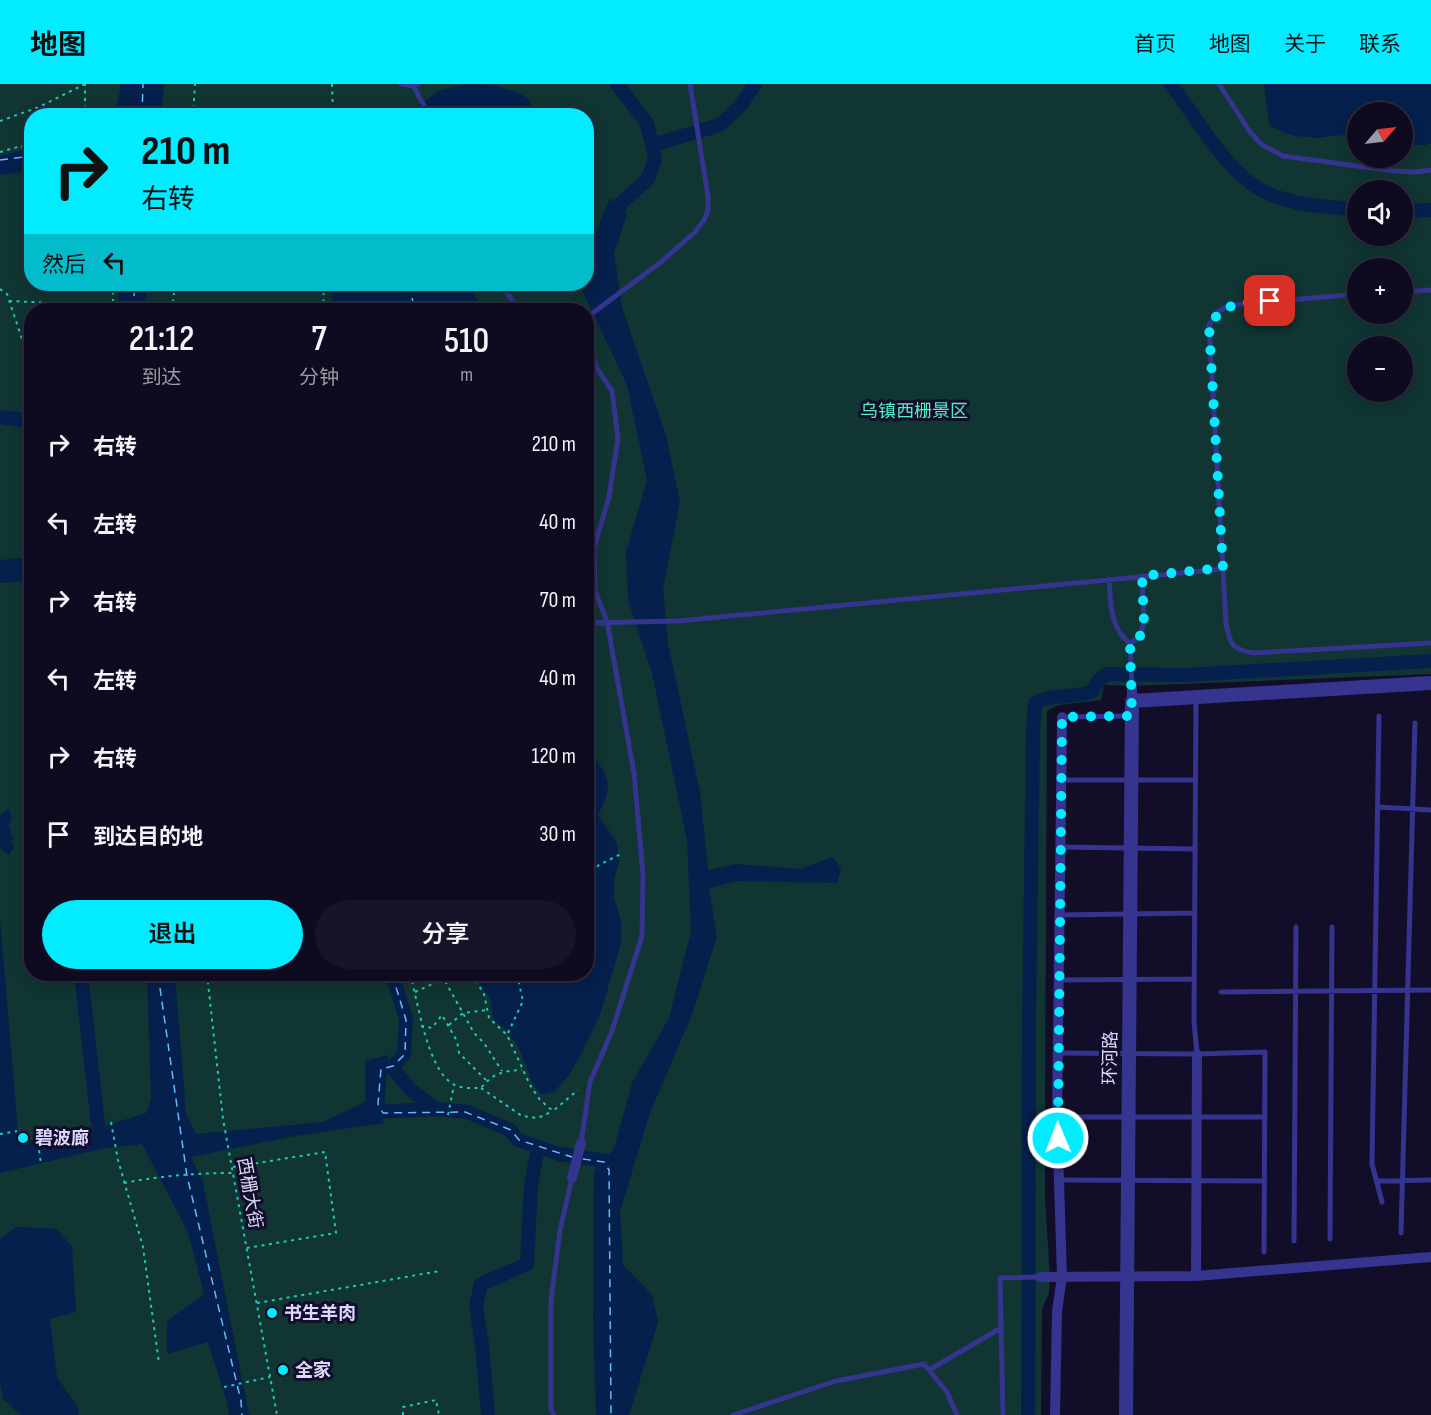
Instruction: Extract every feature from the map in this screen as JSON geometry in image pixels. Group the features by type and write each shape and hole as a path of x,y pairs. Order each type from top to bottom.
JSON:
{"street":[{"path":"1132,694 1196,697 1431,683"},
{"name":"环河路","path":"1126,1415 1132,694"},
{"path":"1055,1415 1058,1311 1062,1277 1057,1117 1062,717"},
{"path":"1196,1275 1197,1054"},
{"path":"572,1178 581,1143"},
{"path":"1040,1277 1196,1275 1431,1257"}],"lane":[{"path":"401,84 416,85 420,99 426,108"},
{"path":"594,312 681,246 704,220 708,210 708,196 690,84"},
{"path":"1219,84 1250,132 1261,144 1277,154 1346,166 1394,171 1431,170"},
{"path":"1413,291 1431,290"},
{"path":"1347,295 1231,305 1219,311 1209,325 1229,641 1238,650 1253,654 1431,643"},
{"path":"581,1143 590,1082 612,1031 642,936 643,874 634,774 607,621 595,591 594,548 609,497 618,438 612,391 594,360"},
{"path":"594,622 678,621 1223,568"},
{"path":"1130,644 1140,636 1144,622 1142,576"},
{"path":"1109,579 1111,615 1121,636 1130,644 1132,694"},
{"path":"1196,697 1194,1021 1197,1054"},
{"path":"1062,717 1132,716"},
{"path":"1379,717 1372,1164 1382,1202"},
{"path":"1401,1233 1415,723"},
{"path":"1061,780 1196,780"},
{"path":"1378,807 1431,810"},
{"path":"1060,847 1195,849"},
{"path":"1060,915 1195,914"},
{"path":"1294,1241 1296,927"},
{"path":"1330,1239 1332,927"},
{"path":"1059,980 1194,979"},
{"path":"1221,992 1431,990"},
{"path":"1058,1053 1265,1052 1264,1252"},
{"path":"1057,1117 1264,1117"},
{"path":"554,1415 551,1409 551,1300 560,1230 572,1178"},
{"path":"1059,1180 1264,1181"},
{"path":"1376,1181 1431,1180"},
{"path":"1003,1415 1000,1278 1040,1277"},
{"path":"929,1370 1001,1328"},
{"path":"733,1415 836,1381 924,1364 947,1392 956,1413"}],"path":[{"path":"36,108 85,84 85,108"},
{"path":"193,108 195,84"},
{"path":"332,84 333,108"},
{"path":"0,121 24,112"},
{"path":"0,152 22,146 24,152"},
{"path":"0,288 7,294 24,345"},
{"path":"96,303 113,302 113,291"},
{"path":"9,301 55,303"},
{"path":"594,870 623,853"},
{"name":"西栅大街","path":"208,981 223,1119 277,1415"},
{"path":"376,982 382,981"},
{"path":"413,981 421,1026 443,1076 454,1085 481,1088 522,1116 538,1118 553,1111 565,1099 590,1082"},
{"path":"415,992 439,981"},
{"path":"445,981 474,1034 484,1043 502,1071"},
{"path":"476,981 484,994 489,1018 507,1035 522,1070 540,1100 553,1111"},
{"path":"508,1033 523,1001 518,981"},
{"path":"449,1025 463,1013 487,1010"},
{"path":"421,1026 432,1028 442,1015 457,1041 459,1053 487,1081"},
{"path":"481,1088 502,1071 522,1070"},
{"path":"448,1115 454,1085"},
{"path":"111,1122 118,1160 143,1247 159,1363"},
{"path":"0,1134 17,1131"},
{"path":"38,1143 41,1164"},
{"path":"231,1167 325,1152 336,1233 246,1248"},
{"path":"124,1183 154,1177 197,1173 232,1173"},
{"path":"256,1303 440,1271"},
{"path":"224,1387 270,1377"},
{"path":"403,1415 403,1407 436,1400 440,1415"}],"green space":[{"name":"乌镇西栅景区","path":"0,84 1264,84 1270,125 1314,138 1347,134 1347,168 1413,168 1413,145 1431,143 1431,674 1132,686 1104,685 1101,700 1059,705 1047,711 1045,1199 1050,1277 1049,1293 1042,1309 1041,1415 0,1415"}],"water":[{"path":"121,84 164,84 162,108 116,108"},
{"path":"469,84 500,87 528,98 532,108 415,108 440,90"},
{"path":"1264,84 1431,84 1431,143 1424,145 1413,145 1413,102 1347,102 1347,135 1302,137 1270,125"},
{"path":"24,150 24,172 0,175 0,156"},
{"path":"610,198 627,215 614,253 622,307 666,436 680,501 663,589 668,644 700,792 708,870 736,864 800,869 833,857 841,869 837,883 738,881 709,888 717,937 691,1017 650,1113 620,1211 623,1265 652,1295 658,1322 629,1415 596,1415 593,1321 594,1171 614,1149 632,1083 669,1018 691,932 687,840 652,673 628,600 626,552 647,480 627,385 594,316 594,303 588,303 582,291 594,291 594,237"},
{"path":"119,291 146,291 145,303 119,303"},
{"path":"333,291 471,291 480,303 332,303"},
{"path":"0,410 24,413 24,428 0,424"},
{"path":"24,558 24,581 0,583 0,560"},
{"path":"594,702 596,732 594,741"},
{"path":"594,758 603,770 608,783 606,797 598,815 617,843 619,862 614,880 614,897 621,921 621,943 600,1015 569,1075 554,1092 542,1095 534,1086 518,1046 505,1029 494,1020 490,998 478,981 594,981"},
{"path":"9,808 12,820 8,825 11,829 10,834 14,837 11,842 14,847 9,855 0,848 0,816"},
{"path":"0,919 19,1142 86,1132 146,1113 151,1099 147,981 176,981 186,1114 196,1134 323,1122 365,1102 365,1061 388,1055 383,1123 289,1137 191,1157 203,1182 249,1415 229,1415 208,1342 167,1354 167,1321 204,1294 188,1232 142,1144 105,1148 0,1173"},
{"path":"16,1227 57,1229 72,1247 76,1312 50,1319 57,1377 77,1406 79,1415 21,1415 3,1399 0,1382 0,1239"}],"waterway":[{"path":"613,224 621,203 648,179 655,158 647,123 617,84"},
{"path":"652,145 720,125 740,106 755,84"},
{"path":"1170,84 1224,157 1254,185 1267,193 1288,200 1347,209"},
{"path":"1413,211 1431,210"},
{"path":"1028,1415 1029,1027 1035,703 1049,698 1093,691 1098,681 1107,674 1185,675 1431,661"},
{"path":"82,981 100,1141"},
{"path":"394,981 406,1019 404,1054 392,1067 411,1090 436,1109 468,1112 510,1130 518,1140 559,1154 612,1162"},
{"path":"365,1114 436,1109"},
{"path":"488,1415 476,1306 481,1284 527,1264 531,1185 538,1147"}],"ferry route":[{"path":"142,108 143,84"},
{"path":"0,160 24,157"},
{"path":"134,291 134,303"},
{"path":"411,291 413,303"},
{"path":"159,981 187,1176 241,1401 242,1415"},
{"path":"394,981 406,1020 405,1054 393,1066 381,1069 378,1104 383,1113 465,1112 511,1130 519,1140 572,1157"},
{"path":"583,1159 604,1162 609,1170 611,1415"}],"place":[{"name":"碧波廊","path":"23,1138"},
{"name":"书生羊肉","path":"272,1313"},
{"name":"全家","path":"283,1370"}],"route":[{"path":"1058,1138 1062,717 1132,716 1130,644 1140,636 1144,622 1142,576 1223,568 1209,325 1219,311 1231,305 1270,301"}]}
